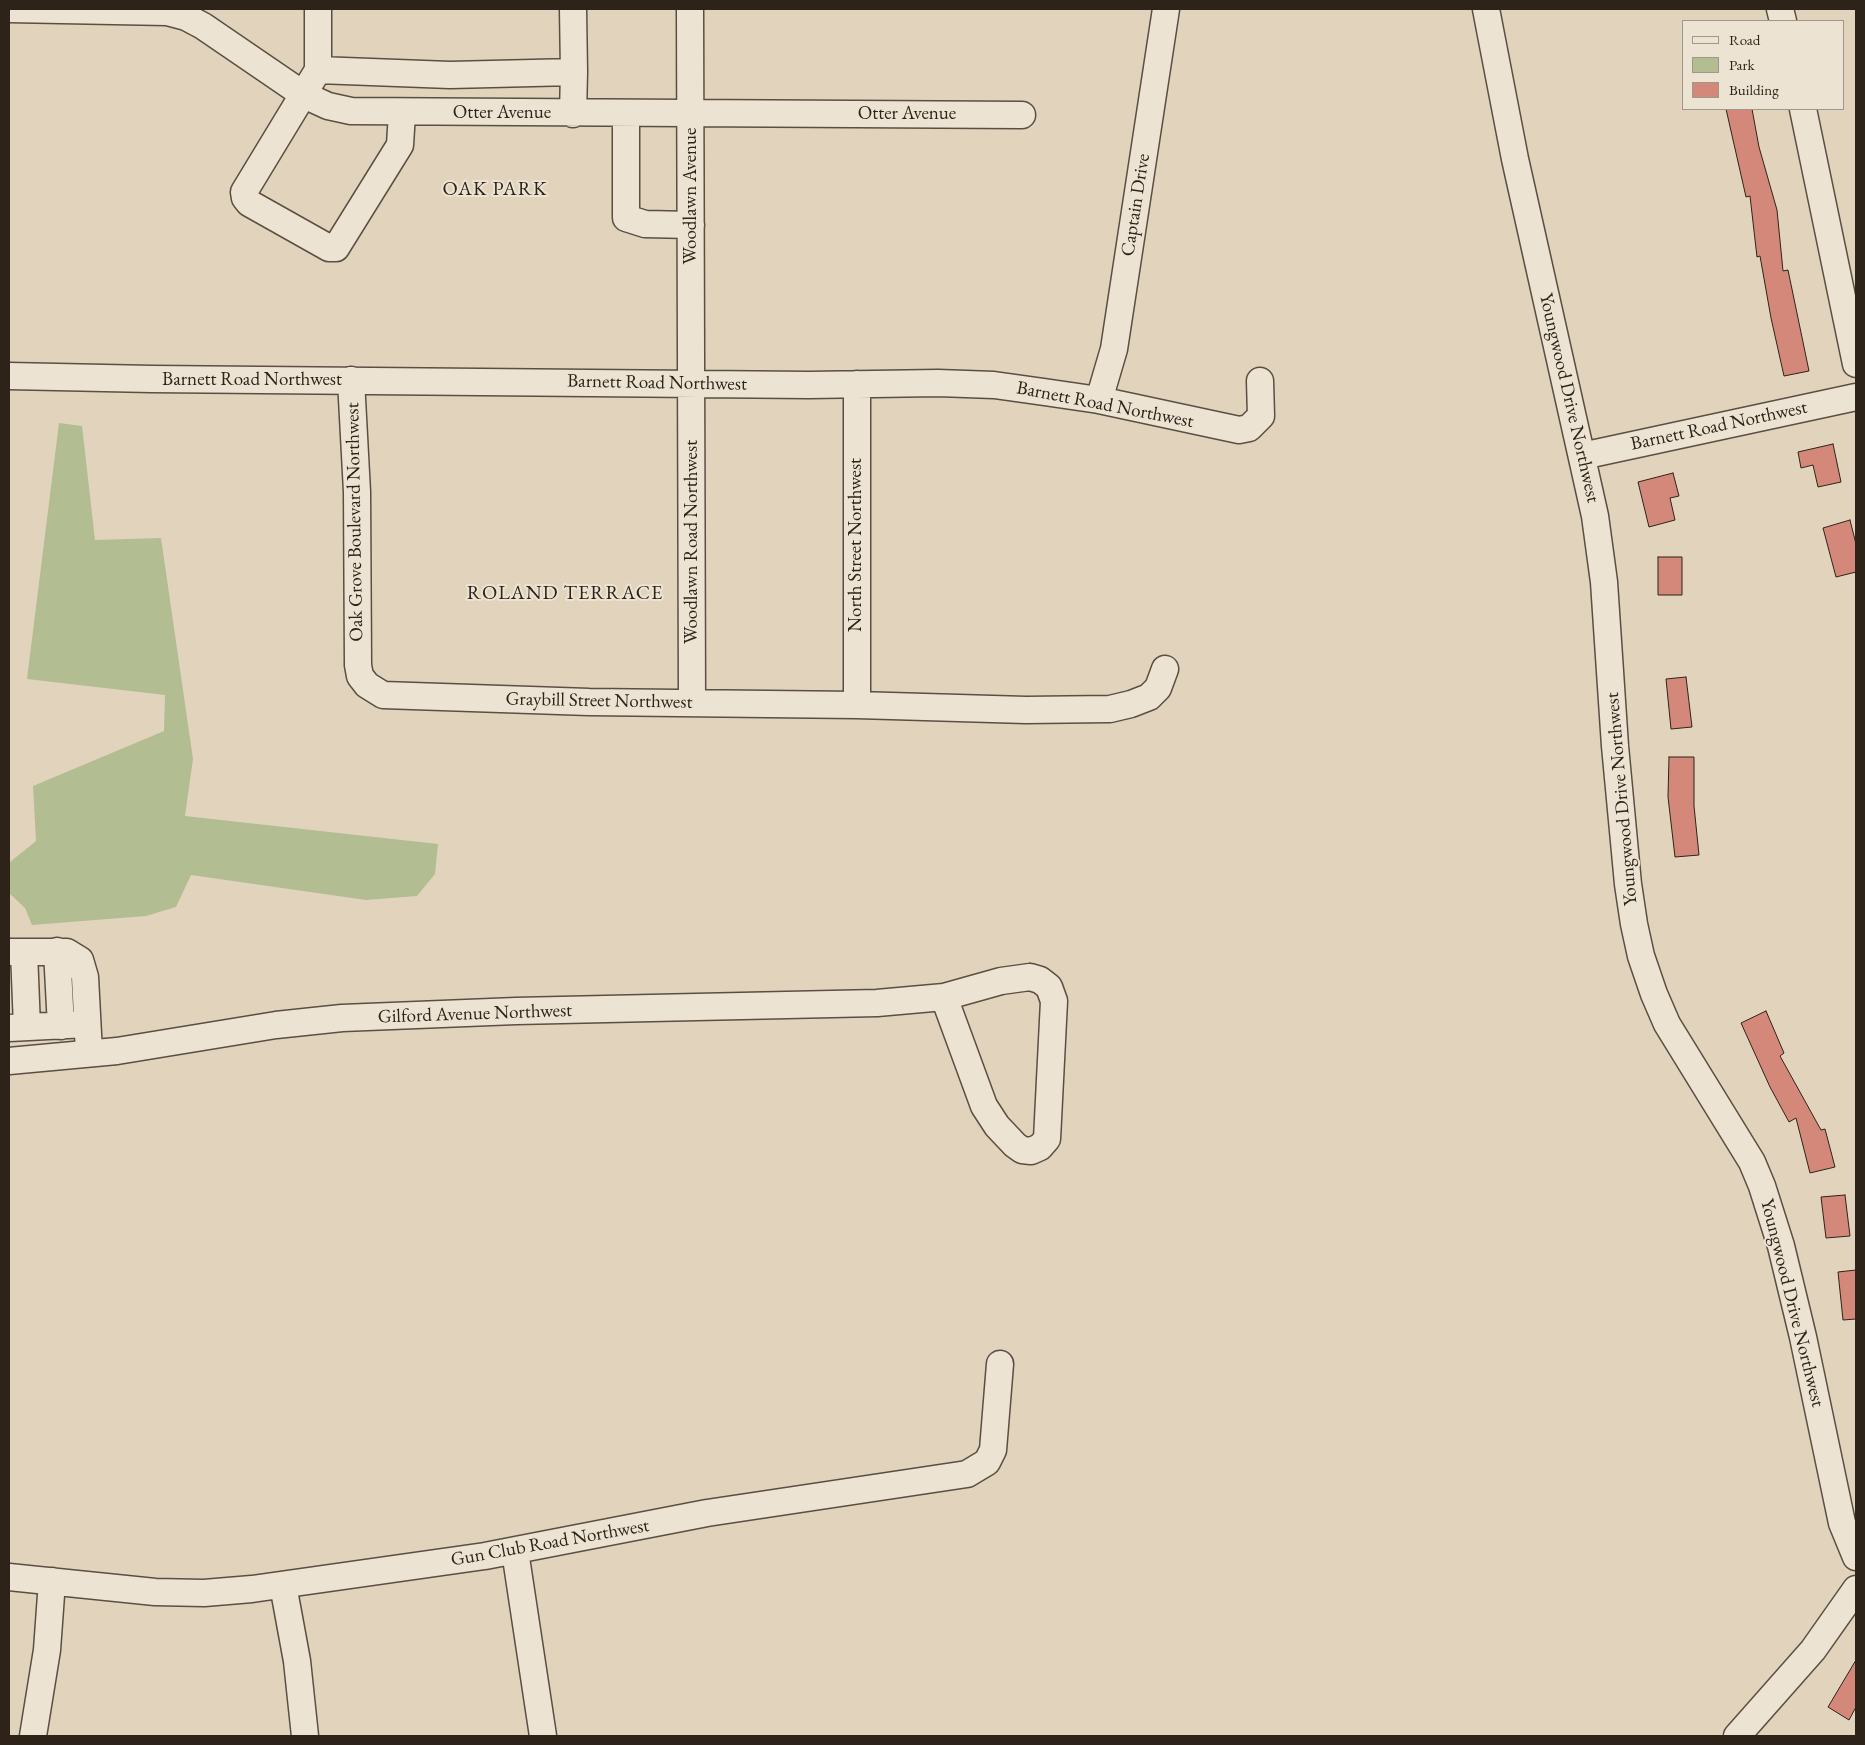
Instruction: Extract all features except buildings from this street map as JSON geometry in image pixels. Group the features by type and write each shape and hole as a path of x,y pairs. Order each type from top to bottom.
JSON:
{"street":[{"name":"Otter Avenue","path":"9,9 167,12 186,17 203,26 304,95 328,106 352,111 402,113 1022,115"},
{"path":"318,9 318,70 244,192 244,198 249,203 330,248 336,248 400,145 402,113"},
{"path":"573,9 573,114"},
{"name":"Woodlawn Avenue","path":"690,9 691,383"},
{"name":"Captain Drive","path":"1099,400 1114,349 1166,9"},
{"name":"Youngwood Drive Northwest","path":"1486,9 1513,150 1595,516 1604,582 1624,845 1634,924 1641,956 1667,1024 1752,1162 1762,1186 1781,1246 1803,1337 1842,1523 1856,1557"},
{"path":"318,70 450,75 574,72"},
{"path":"1803,110 1856,364"},
{"path":"626,114 626,218 645,224 691,225"},
{"name":"Barnett Road Northwest","path":"9,376 691,383 938,383 994,386 1099,400 1239,430 1249,428 1261,416 1260,381"},
{"name":"Oak Grove Boulevard Northwest","path":"351,380 357,492 358,664"},
{"name":"Woodlawn Road Northwest","path":"691,383 692,702"},
{"name":"North Street Northwest","path":"857,384 857,705"},
{"name":"Barnett Road Northwest","path":"1582,456 1856,397"},
{"name":"Graybill Street Northwest","path":"358,664 360,676 367,685 383,695 589,702 857,705 1026,710 1110,709 1131,704 1148,696 1158,688 1165,669"},
{"path":"87,1024 18,1027 15,951 57,951 76,956 84,968 89,1053"},
{"path":"57,951 61,1026"},
{"name":"Gilford Avenue Northwest","path":"9,1061 89,1053 276,1025 342,1018 516,1011 877,1003 944,997 1002,981 1030,977 1040,980 1049,987 1054,1001 1050,1113 1047,1139 1040,1148 1032,1151 1022,1150 1015,1145 997,1126 984,1106 944,997"},
{"name":"Gun Club Road Northwest","path":"9,1577 165,1592 204,1593 283,1585 515,1551 707,1513 967,1474 987,1462 993,1450 1000,1364"},
{"path":"515,1551 542,1736"},
{"path":"33,1736 47,1650 52,1582"},
{"path":"283,1585 297,1661 305,1736"},
{"path":"1737,1736 1813,1650 1856,1589"}],"green space":[{"path":"59,423 82,426 95,540 161,538 193,759 185,816 438,844 435,874 417,896 366,900 191,875 176,907 146,916 32,925 25,908 9,893 10,862 36,841 33,786 164,731 165,695 27,679"}],"district":[{"name":"OAK PARK","path":"495,190"},
{"name":"ROLAND TERRACE","path":"565,594"}]}
